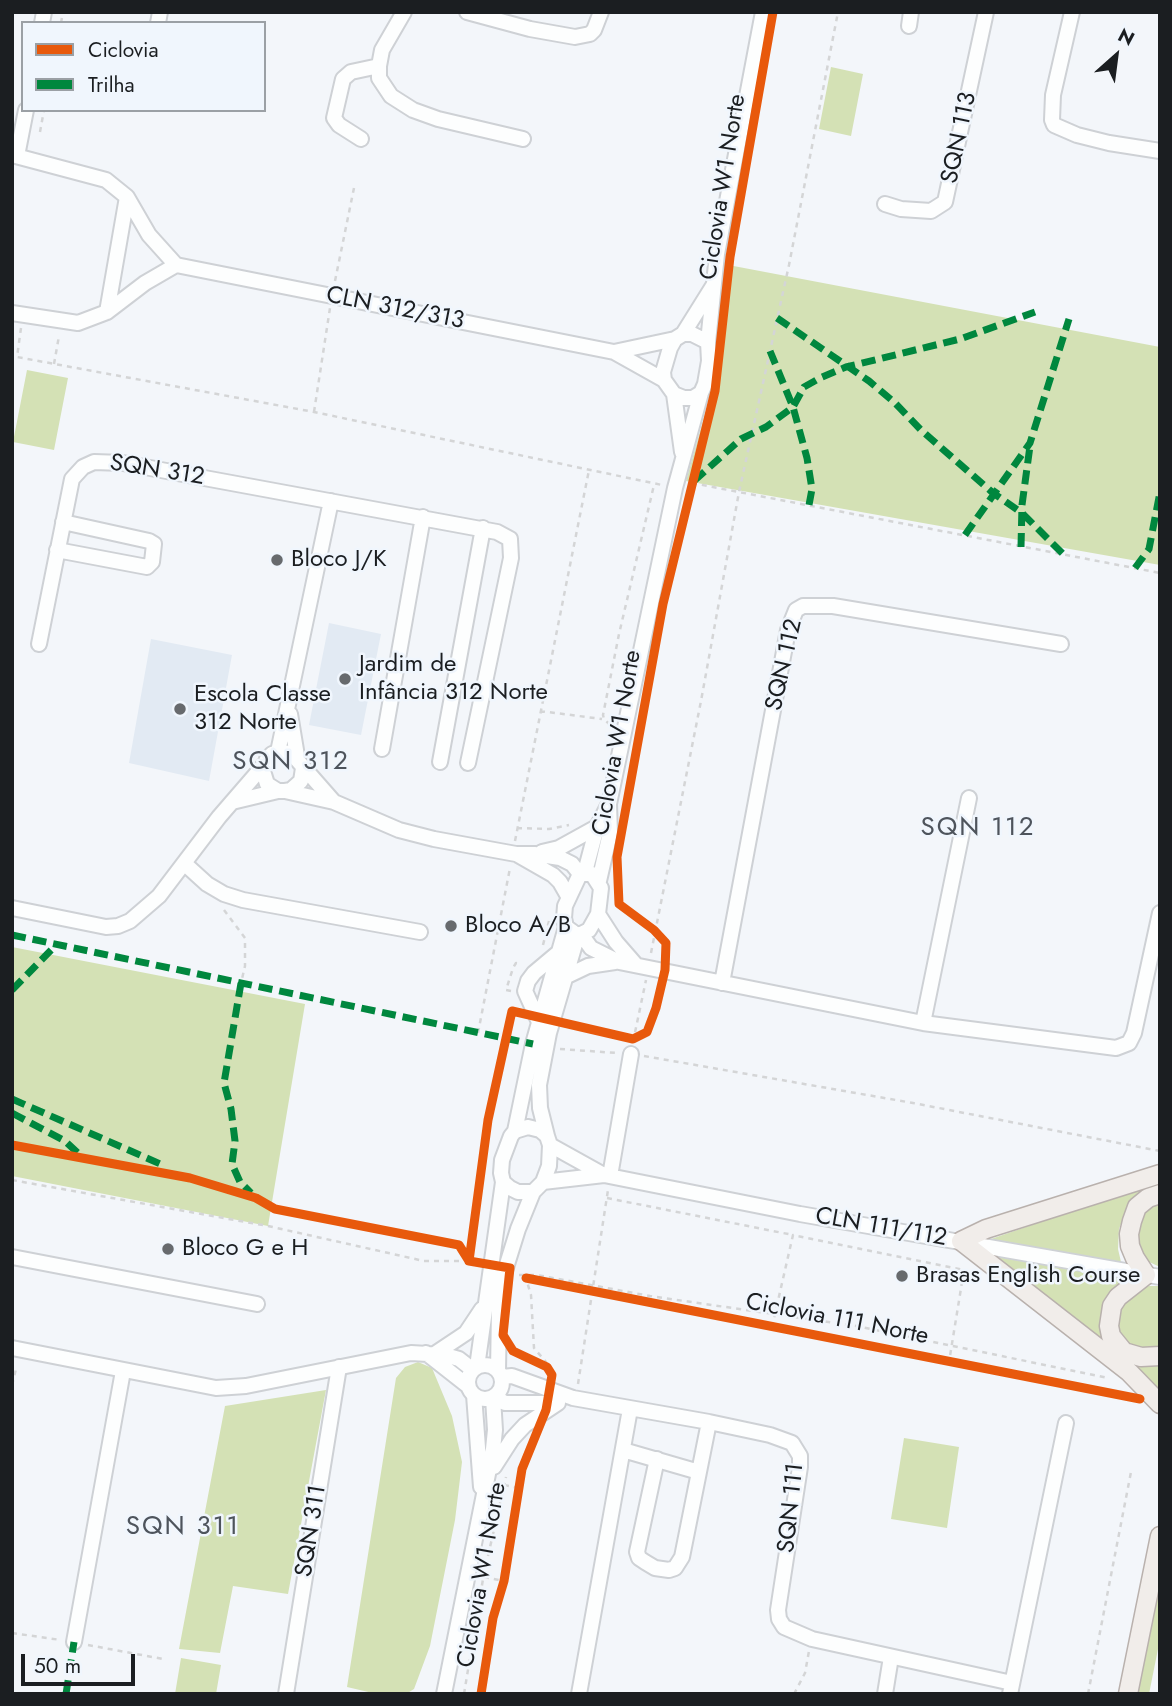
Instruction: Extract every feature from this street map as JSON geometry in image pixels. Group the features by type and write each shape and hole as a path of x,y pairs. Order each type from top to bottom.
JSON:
{"main road":[{"path":"1160,1174 986,1229 961,1241 1129,1372 1160,1404"},
{"path":"1160,1194 1148,1198 1137,1207 1129,1234 1135,1258 1153,1276 1118,1297 1112,1306 1109,1326 1111,1336 1124,1352 1142,1357 1160,1356"},
{"path":"1128,1694 1160,1536"}],"street":[{"path":"404,12 382,50 379,66 379,78 391,96 412,110 438,119 523,139"},
{"path":"467,12 530,29 575,37 590,34 601,12"},
{"path":"619,962 591,948 564,918 568,896 582,873 597,827 609,804 675,488 709,361 708,342 717,254 763,12"},
{"name":"SQN 113","path":"886,204 901,209 932,211 945,202 986,12"},
{"path":"1072,12 1053,95 1054,125 1109,144 1160,151"},
{"path":"361,139 339,125 334,118 343,79 351,72 379,66"},
{"path":"18,314 78,324 107,312 145,283 176,265 149,235 127,197 106,180 15,155 26,112"},
{"path":"107,312 127,197"},
{"name":"CLN 312/313","path":"176,265 614,352 664,380"},
{"path":"682,457 674,394 664,380 667,359 715,282"},
{"path":"679,336 692,334 708,342"},
{"name":"CLN 312/313","path":"614,352 679,336"},
{"path":"674,394 693,398 701,393"},
{"name":"SQN 312","path":"39,644 72,479 83,467 94,462 123,463 483,528 510,539 512,549 468,763"},
{"path":"278,752 331,501"},
{"path":"382,749 423,517"},
{"path":"57,550 147,567 152,562 153,544 149,541 63,522"},
{"path":"440,762 483,528"},
{"name":"SQN 112","path":"722,983 788,630 796,610 803,606 833,606 1061,644"},
{"path":"232,802 282,791 297,786 301,781 289,705"},
{"path":"12,908 106,927 130,921 151,905 267,759 278,752 291,753 334,802"},
{"path":"264,765 267,784 282,791 334,802 399,830 515,854 552,855 566,860 582,873 592,874 598,881"},
{"path":"923,1023 969,798"},
{"path":"539,1021 525,991 534,973 559,952 575,932 589,930 598,914 601,901 598,881 611,824 609,804"},
{"path":"534,854 559,848 597,827"},
{"path":"515,854 560,881 568,896"},
{"path":"185,864 207,884 243,900 420,932"},
{"path":"567,976 588,966 619,962 923,1023 1103,1047 1124,1046 1129,1043 1134,1033 1160,913"},
{"path":"598,914 612,937 643,966"},
{"path":"431,1353 483,1399 494,1397 501,1390 499,1308 513,1273 538,1187 549,1166 548,1140 540,1108 539,1085 546,1047 567,976 575,932"},
{"path":"431,1353 466,1333 485,1304 513,1273 502,1160 514,1131 522,1088 559,952"},
{"path":"607,1180 632,1047"},
{"path":"514,1131 528,1127 540,1130 548,1140"},
{"name":"CLN 111/112","path":"548,1140 607,1180"},
{"name":"CLN 111/112","path":"538,1187 607,1180 1153,1276"},
{"path":"503,1182 518,1192 538,1187"},
{"path":"12,1257 257,1304"},
{"path":"475,1369 485,1304"},
{"path":"12,1349 231,1389 411,1353 431,1353 459,1360 475,1369"},
{"path":"482,1499 470,1374 475,1369 488,1365 500,1374"},
{"name":"SQN 311","path":"286,1694 339,1367"},
{"path":"74,1642 123,1371"},
{"name":"SQN 111","path":"500,1374 512,1376 554,1397"},
{"path":"443,1692 488,1477 495,1430 494,1397"},
{"name":"SQN 111","path":"494,1397 505,1403 554,1397 573,1398 709,1422 785,1439 792,1443 800,1456 800,1467 778,1611 784,1627 812,1639 1011,1689 1066,1423"},
{"path":"488,1477 498,1458 519,1432 554,1397"},
{"path":"579,1694 630,1409"},
{"path":"657,1460 637,1552 639,1558 655,1568 669,1570 679,1564 685,1544 709,1422"},
{"path":"623,1450 699,1472"},
{"path":"885,1694 891,1657"}],"path":[{"path":"632,1047 643,966 673,848 739,492 789,265 838,12"},
{"path":"40,132 44,112"},
{"path":"18,314 17,357 314,412 675,488 691,483 1160,573"},
{"path":"54,364 62,322"},
{"path":"478,1033 589,470"},
{"path":"688,496 695,470"},
{"path":"604,719 619,634 654,484"},
{"path":"540,711 604,719 610,727"},
{"path":"517,828 549,829 574,822"},
{"path":"225,894 225,913 245,938 246,966 241,983"},
{"path":"540,952 551,914"},
{"path":"645,924 666,943"},
{"path":"519,994 506,990 516,963 526,965"},
{"path":"632,1047 647,1032"},
{"path":"620,1036 632,1047"},
{"path":"546,1047 632,1047 681,1061 1160,1151"},
{"path":"12,1145 190,1178 256,1198 275,1209 459,1245 469,1261"},
{"path":"12,1180 268,1226 424,1261 469,1261 513,1273 531,1295 534,1348 546,1362 552,1375 554,1397"},
{"path":"598,1189 607,1180"},
{"path":"573,1398 578,1384 607,1180"},
{"path":"606,1198 964,1270 949,1362"},
{"path":"772,1327 793,1235"},
{"path":"469,1261 471,1249"},
{"path":"592,1288 856,1326 1112,1379"},
{"path":"524,1356 547,1367"},
{"path":"12,1385 16,1369"},
{"path":"1088,1694 1131,1472"},
{"path":"464,1694 484,1577 506,1475"},
{"path":"503,1485 519,1483"},
{"path":"484,1577 503,1581"},
{"path":"794,1694 805,1673 812,1639"}],"shaded area":[{"name":"Jardim de Infância 312 Norte","path":"329,623 381,634 361,735 309,725"},
{"name":"Escola Classe 312 Norte","path":"151,639 232,655 209,781 129,763"}],"green space":[{"path":"831,67 863,74 851,136 819,129"},
{"path":"723,264 1160,347 1160,565 686,481 712,389"},
{"path":"27,370 68,378 54,450 13,442"},
{"path":"12,947 305,1004 268,1226 12,1176"},
{"path":"1160,1181 1160,1188 1135,1200 1126,1211 1119,1229 1118,1249 1121,1262 988,1240"},
{"path":"1160,1201 1160,1267 1145,1260 1137,1252 1135,1222 1150,1205"},
{"path":"983,1251 1127,1278 1116,1288 1108,1338 1160,1364 1160,1394"},
{"path":"1160,1286 1160,1351 1137,1349 1129,1344 1117,1328 1120,1306 1138,1289"},
{"path":"418,1362 432,1368 452,1416 462,1462 455,1520 430,1646 414,1689 406,1694 377,1694 347,1687 396,1378 405,1367"},
{"path":"326,1390 288,1594 233,1586 220,1653 179,1649 225,1406"},
{"path":"904,1438 959,1447 947,1528 891,1519"},
{"path":"1160,1581 1160,1639 1149,1694 1138,1694"},
{"path":"181,1658 221,1665 216,1694 175,1694"}],"marked path":[{"path":"694,481 741,439 766,427 793,407 804,387 820,378 846,367 960,339 1035,312"},
{"path":"777,318 869,381 993,493 1022,513 1064,555"},
{"path":"965,535 1030,443 1069,319"},
{"path":"770,351 793,407 807,458 812,489 809,505"},
{"path":"1021,547 1022,505 1030,446"},
{"path":"1135,568 1149,549 1160,492"},
{"path":"12,935 533,1044"},
{"path":"12,990 56,945"},
{"path":"241,983 224,1083 235,1141 232,1164 240,1182 251,1193"},
{"path":"12,1099 165,1166"},
{"path":"12,1113 65,1141 81,1156"},
{"path":"66,1694 74,1642"}],"cycle path":[{"name":"Ciclovia W1 Norte","path":"481,1694 493,1618 504,1581 522,1469 546,1410 552,1375 547,1367 513,1351 503,1335 510,1268 469,1261 488,1120 512,1011 633,1039 647,1032 656,1008 665,970 666,943 654,930 619,904 617,857 663,604 715,391 730,257 773,12"},
{"path":"12,1145 190,1178 256,1198 275,1209 459,1245 469,1261"},
{"name":"Ciclovia 111 Norte","path":"526,1278 1140,1399"}],"place":[{"name":"Bloco J/K","path":"277,560"},
{"name":"Jardim de Infância 312 Norte","path":"345,679"},
{"name":"Escola Classe 312 Norte","path":"180,709"},
{"name":"Bloco A/B","path":"451,926"},
{"name":"Bloco G e H","path":"168,1249"},
{"name":"Brasas English Course","path":"902,1276"}],"district":[{"name":"SQN 312","path":"291,763"},
{"name":"SQN 112","path":"978,829"},
{"name":"SQN 311","path":"183,1528"}]}
